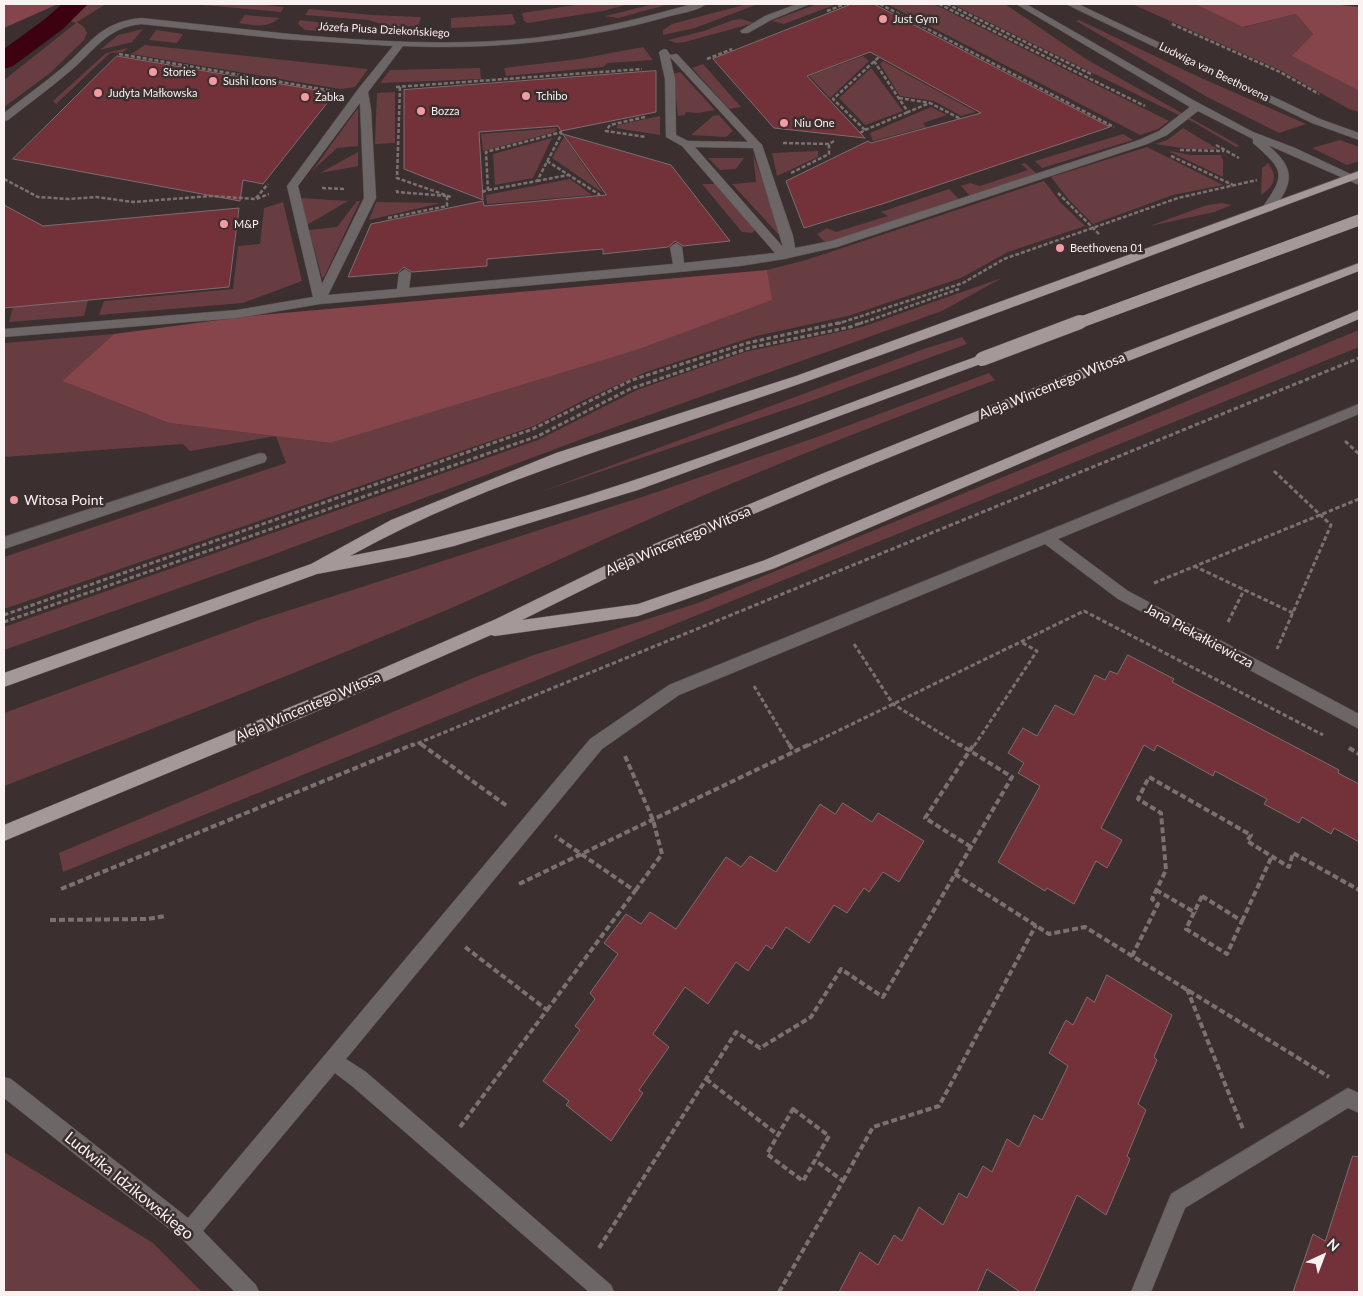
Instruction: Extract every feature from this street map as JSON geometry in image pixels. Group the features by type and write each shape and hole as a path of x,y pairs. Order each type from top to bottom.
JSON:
{"main road":[{"path":"4,680 316,568 396,524 561,458 800,380 1268,208 1356,178"},
{"path":"316,568 408,551 454,540 605,495 982,360 1201,277 1359,220"},
{"name":"Aleja Wincentego Witosa","path":"4,833 235,739 483,632 644,554 1018,399 1359,267"},
{"path":"483,632 638,610 770,564 1359,314"}],"street":[{"name":"Józefa Piusa Dziekońskiego","path":"4,118 66,70 106,32 123,23 141,21 318,39 399,45 474,45 554,38 641,22 701,4"},
{"path":"745,31 768,18 805,4"},
{"path":"1020,4 1196,106 1249,134 1356,178"},
{"name":"Ludwiga van Beethovena","path":"1071,4 1316,121 1359,137"},
{"path":"320,300 292,186 399,45"},
{"path":"669,54 757,145 787,236 787,254 686,144 671,137 669,54"},
{"path":"320,300 370,198 366,110 363,90"},
{"path":"4,333 237,314 320,300 740,262 787,254 833,244 1143,142 1163,133 1196,106"},
{"path":"1249,134 1274,156 1283,168 1286,181 1281,194 1268,208"},
{"path":"686,144 757,145"},
{"path":"676,247 679,268"},
{"path":"403,292 405,273"},
{"path":"189,1232 443,930 596,744 674,690 1359,409"},
{"path":"4,543 260,458"},
{"name":"Jana Piekałkiewicza","path":"1047,538 1123,595 1359,722"},
{"path":"333,1061 359,1079 441,1153 604,1292"},
{"name":"Ludwika Idzikowskiego","path":"4,1086 189,1232 249,1292"},
{"path":"1141,1292 1178,1200 1348,1097 1359,1104"}],"path":[{"path":"880,4 1143,142 1235,185"},
{"path":"939,4 1178,122 1240,158"},
{"path":"1172,24 1280,72 1319,94"},
{"path":"711,67 704,60 732,49"},
{"path":"114,53 341,92"},
{"path":"865,130 834,99 879,57"},
{"path":"874,61 908,112"},
{"path":"363,90 668,66"},
{"path":"397,178 451,197 397,192 397,178 400,87"},
{"path":"898,98 930,103 961,119"},
{"path":"860,132 930,103"},
{"path":"488,190 486,152 562,132 537,181"},
{"path":"779,143 829,144 834,142"},
{"path":"547,161 600,195"},
{"path":"4,615 533,429 632,380 747,343 850,321 962,283 1004,259 1178,198 1257,180 1258,172"},
{"path":"1043,174 1065,201 1100,235"},
{"path":"482,192 568,175"},
{"path":"4,179 38,197 69,199 96,197 133,202 212,196 256,199 292,186 370,190"},
{"path":"256,199 268,184"},
{"path":"383,219 447,206 447,196"},
{"path":"4,622 538,436 630,389 749,348 850,327 959,289"},
{"path":"61,889 1359,358"},
{"path":"1253,453 1331,525 1255,700"},
{"path":"1123,595 1359,499"},
{"path":"1194,566 1293,613"},
{"path":"1216,645 1244,590"},
{"path":"515,889 521,882 582,856 1084,612 1324,736"},
{"path":"583,1274 736,1032 760,1048 810,1018 841,968 883,997 1012,777 893,704 841,622"},
{"path":"971,848 925,818 1036,651 1020,642"},
{"path":"740,664 794,752"},
{"path":"441,1153 662,854 653,820 615,731"},
{"path":"419,743 514,811 532,820"},
{"path":"1342,745 1359,754"},
{"path":"1132,956 1158,904 1152,899 1166,870 1162,813 1138,799 1148,777 1251,835 1247,841 1289,867 1294,853 1359,890"},
{"path":"582,856 635,892"},
{"path":"1242,921 1202,896 1196,913 1186,929 1226,954 1242,921 1272,856"},
{"path":"955,874 1048,934 1085,927 1338,1082"},
{"path":"1156,890 1196,913"},
{"path":"50,920 148,919 165,916"},
{"path":"779,1292 873,1127 939,1106 1036,925"},
{"path":"443,930 546,1010"},
{"path":"466,948 472,941"},
{"path":"1186,989 1253,1154"},
{"path":"706,1079 778,1135"},
{"path":"793,1109 829,1136 802,1181 767,1154 778,1135 793,1109"},
{"path":"815,1160 843,1181"}],"shaded area":[{"path":"4,4 58,4 4,28"},
{"path":"86,4 106,4 77,22 84,27 87,33 84,40 50,73 4,107 4,80 76,23 70,21"},
{"path":"192,4 256,4 284,7 281,12"},
{"path":"582,4 629,4 603,11 528,23 524,21 522,13"},
{"path":"654,4 670,4 618,18 605,16"},
{"path":"747,4 758,4 695,28 663,35 663,30 672,24"},
{"path":"817,4 837,4 784,24 772,21"},
{"path":"887,4 934,4 1169,121 1158,129 1140,135"},
{"path":"952,4 1005,4 1086,59 1240,146 1236,147 1195,123"},
{"path":"1132,4 1195,4 1244,27 1296,14 1313,34 1293,56 1359,91 1359,112 1349,109 1282,71"},
{"path":"1195,4 1333,4 1359,7 1359,91 1292,56 1313,34 1296,14 1243,27"},
{"path":"309,9 421,17 418,26 391,27 368,20 305,15"},
{"path":"512,14 516,23 512,25 451,28 451,18"},
{"path":"245,15 279,18 265,25 239,23"},
{"path":"741,19 754,23 685,42 676,43 668,40 704,31 733,20"},
{"path":"300,20 333,24 328,32 305,30 298,24"},
{"path":"1079,20 1199,77 1306,124 1279,133 1209,98 1076,21"},
{"path":"366,26 388,32 421,34 414,37 362,35"},
{"path":"143,29 132,42 100,50 118,35"},
{"path":"156,30 183,34 177,43 149,40"},
{"path":"145,45 368,69 355,87 340,89 131,54"},
{"path":"643,47 653,60 608,63 603,67 506,76 504,68 579,59"},
{"path":"128,48 123,52 110,53 56,104 53,101 106,53"},
{"path":"863,56 869,61 830,98 809,76"},
{"path":"883,61 976,112 961,116 934,101 900,96 880,64"},
{"path":"703,64 741,107 729,109 692,68"},
{"path":"480,68 481,79 380,83 390,70"},
{"path":"871,68 903,111 865,125 839,98"},
{"path":"680,72 715,110 698,113 686,112 685,115 678,116 673,74"},
{"path":"395,92 395,143 375,144 377,93"},
{"path":"931,107 947,115 923,123 926,127 873,141 870,133"},
{"path":"358,108 358,146 337,148 312,171"},
{"path":"719,115 733,131 726,137 691,135 713,116"},
{"path":"660,116 660,135 616,128 618,125"},
{"path":"557,128 555,132 483,151 481,134"},
{"path":"1183,128 1218,149 1189,149 1155,144 1167,140"},
{"path":"1123,134 1133,140 1042,168 1035,161"},
{"path":"564,137 603,193 552,158"},
{"path":"552,138 533,178 495,185 493,154"},
{"path":"1340,140 1359,147 1359,161 1347,165 1312,148"},
{"path":"1147,147 1223,185 1173,195 1093,224 1069,200 1051,177"},
{"path":"818,151 818,157 777,176 772,153"},
{"path":"358,152 358,166 320,173"},
{"path":"1170,152 1190,155 1221,155 1223,177"},
{"path":"753,154 782,234 778,234 732,184 756,182"},
{"path":"708,158 744,158 736,169 720,170"},
{"path":"1025,163 1037,174 970,196 961,186 970,183 980,186 1028,170 1021,164"},
{"path":"1268,163 1273,172 1274,180 1266,192 1261,195 1262,168"},
{"path":"570,179 592,195 487,204 486,195"},
{"path":"1044,181 1061,203 1085,226 1008,252 961,278 848,316 756,336 646,372 584,400 534,426 4,609 4,557 286,463 276,436 330,443 771,300 767,270 806,260"},
{"path":"702,184 716,184 756,230 752,233 742,232"},
{"path":"949,189 959,199 826,243 817,234 827,228 836,232 888,216 881,212"},
{"path":"300,198 348,201 307,225"},
{"path":"357,201 360,201 322,278 309,230 337,227"},
{"path":"283,202 302,281 243,303 99,315 104,301 233,289 238,246 260,244 264,208"},
{"path":"376,202 441,203 369,220"},
{"path":"1222,203 1232,205 1214,212 1150,226 1207,205"},
{"path":"767,270 772,300 636,350 330,443 169,423 62,381 114,334 249,316"},
{"path":"1002,278 942,311 590,436 264,558 4,650 4,627 538,440 637,390 745,352 862,327"},
{"path":"88,300 84,316 9,322 13,307"},
{"path":"1359,330 1359,347 63,872 59,853 478,676 534,655 698,603"},
{"path":"114,334 62,381 169,423 275,436 190,451 183,444 4,457 4,343"},
{"path":"962,337 967,344 805,403 540,492 924,349"},
{"path":"989,373 995,380 751,476 642,522 449,609 338,655 4,786 4,713 259,620 648,495 820,436"},
{"path":"4,1152 153,1243 202,1292 4,1292"}],"building":[{"path":"852,4 874,4 1110,127 882,204 804,228 786,181 868,141 871,143 981,113 870,52 807,76 865,138 774,128 713,59"},
{"path":"117,56 335,93 263,184 243,180 240,201 13,159"},
{"path":"656,71 656,112 561,131 558,126 479,132 483,200 404,169 404,90"},
{"path":"563,134 671,165 730,241 683,246 675,241 668,247 603,254 603,249 487,259 487,266 412,272 404,267 397,273 348,277 371,224 483,201 484,206 606,195"},
{"path":"4,205 43,226 239,208 229,287 4,308"},
{"path":"1128,655 1174,679 1172,682 1339,770 1338,773 1359,784 1359,842 1334,828 1331,834 1302,817 1299,823 1264,804 1267,799 1215,771 1213,776 1157,745 1154,751 1144,745 1101,828 1122,840 1107,868 1096,861 1074,904 1047,888 1045,891 998,862 1040,786 1018,773 1024,763 1008,753 1023,728 1037,736 1055,705 1074,715 1095,675 1105,680 1110,671 1117,674"},
{"path":"843,803 872,822 878,813 924,841 899,882 883,872 869,892 864,888 847,913 834,905 809,943 786,927 772,949 766,945 748,971 736,962 708,1004 685,987 653,1034 669,1047 639,1090 643,1093 611,1141 566,1105 569,1101 543,1081 580,1030 575,1026 595,999 590,993 618,954 604,943 626,914 641,924 650,912 676,929 726,857 741,867 750,856 776,872 820,804 835,814"},
{"path":"1107,975 1172,1015 1154,1057 1157,1060 1138,1104 1146,1110 1127,1156 1130,1159 1106,1215 1077,1195 1034,1292 1020,1292 987,1269 977,1292 839,1292 860,1252 878,1265 894,1235 902,1241 919,1207 943,1225 959,1193 967,1198 983,1166 992,1172 1007,1139 1019,1147 1034,1115 1042,1120 1068,1066 1049,1053 1066,1020 1073,1025 1087,997 1094,1002"},
{"path":"1353,1156 1359,1157 1359,1292 1293,1292 1313,1234 1325,1241"}],"waterway":[{"path":"4,61 54,24 76,4"}],"place":[{"name":"Just Gym","path":"883,19"},
{"name":"Stories","path":"153,72"},
{"name":"Sushi Icons","path":"213,81"},
{"name":"Judyta Małkowska","path":"98,93"},
{"name":"Tchibo","path":"526,96"},
{"name":"Żabka","path":"305,97"},
{"name":"Bozza","path":"421,111"},
{"name":"Niu One","path":"784,123"},
{"name":"M&P","path":"224,224"},
{"name":"Beethovena 01","path":"1060,248"},
{"name":"Witosa Point","path":"14,500"}]}
